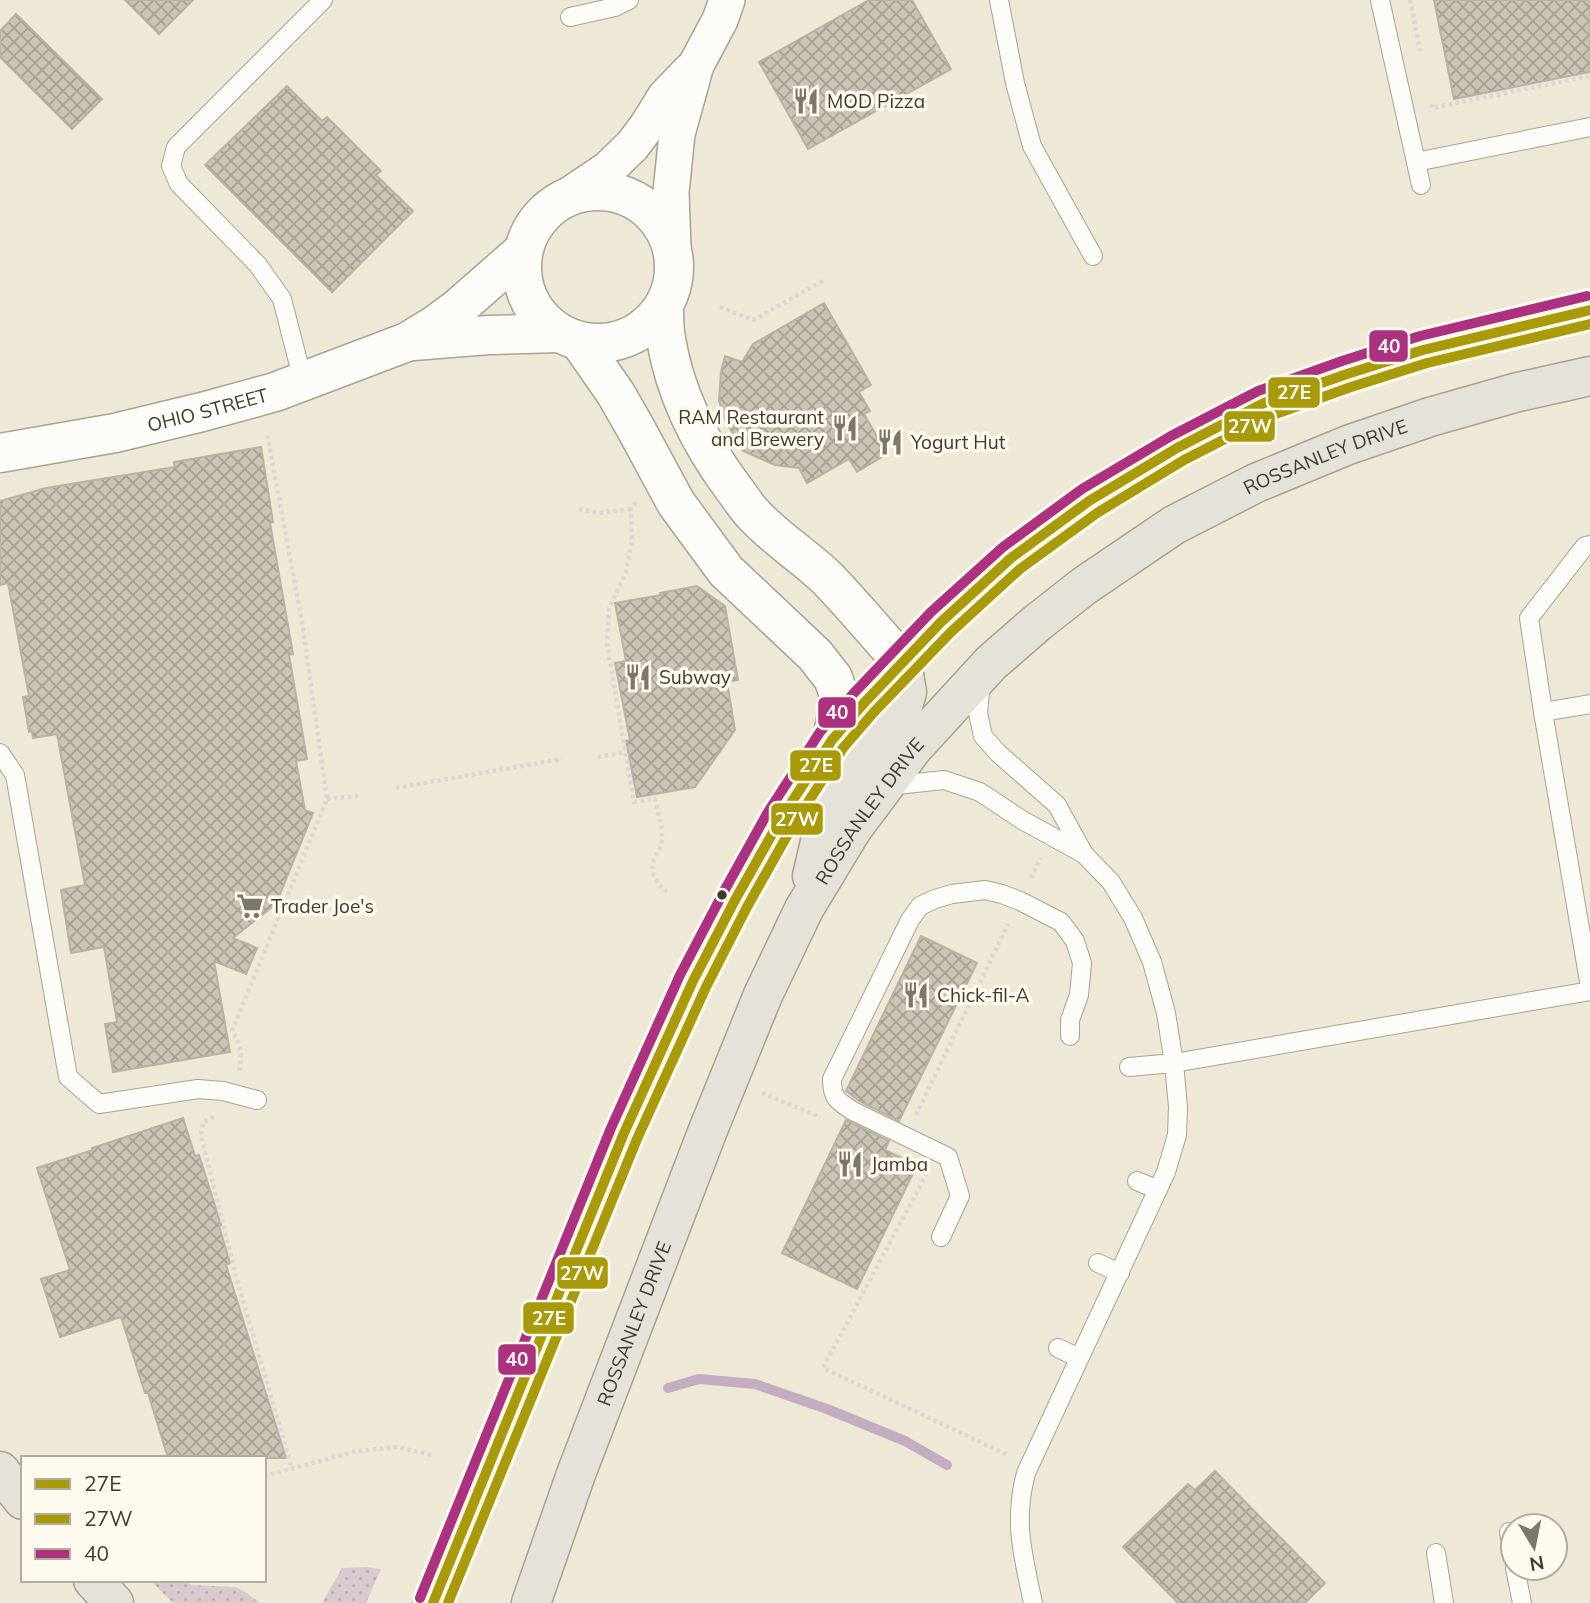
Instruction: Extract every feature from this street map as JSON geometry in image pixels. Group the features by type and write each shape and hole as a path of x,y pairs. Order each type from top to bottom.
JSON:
{"main road":[{"path":"433,1603 624,1133 681,1007 761,853 832,740 941,622 1011,558 1089,501 1177,448 1264,403 1347,373 1423,350 1590,310"},
{"name":"ROSSANLEY DRIVE","path":"531,1603 576,1474 708,1130 763,995 804,909 853,828 913,748 981,674 1037,623 1084,586 1174,525 1256,483 1348,445 1430,417 1518,392 1590,376"},
{"path":"804,909 830,799 903,706 907,692 902,662"},
{"path":"0,1471 21,1497"},
{"path":"95,1582 114,1603"}],"street":[{"path":"569,337 604,344 628,338 648,326 664,307 672,289 675,269 671,192 677,134 696,65 720,20 727,0"},
{"path":"696,65 665,97 632,146 608,169 543,215 530,232 523,251 522,275 527,297 540,317 569,337 615,394 676,503 726,571 814,655 833,678 840,698 832,740"},
{"path":"559,202 578,194 598,191 628,197 653,214 665,230 673,249"},
{"name":"OHIO STREET","path":"0,453 115,433 275,393 407,342 458,308 523,251"},
{"path":"664,307 666,338 684,404 723,475 753,514 825,576 902,662"},
{"name":"OHIO STREET","path":"407,342 480,335 569,337"}],"lane":[{"path":"303,381 282,299 258,265 179,184 171,166 176,147 323,0"},
{"path":"570,17 615,7 629,0"},
{"path":"999,0 1015,83 1032,146 1093,256"},
{"path":"1380,0 1421,185"},
{"path":"1416,162 1590,127"},
{"path":"1129,1068 1174,1063 1590,989 1529,618 1585,546 1590,545"},
{"path":"981,674 978,713 984,736 998,753 1057,806 1084,853 1111,881 1133,918 1152,962 1166,1013 1178,1107 1177,1135 1166,1172 1026,1473 1020,1496 1019,1518 1033,1603"},
{"path":"1543,712 1590,704"},
{"path":"0,752 15,775 68,1077 99,1104 198,1089 223,1091 257,1100"},
{"path":"884,787 944,780 980,792 1022,820 1084,853"},
{"path":"941,1237 960,1196 948,1157 839,1102 832,1093 832,1079 910,920 920,906 951,894 985,890 1020,901 1061,922 1075,941 1082,963 1079,995 1070,1020 1070,1036"},
{"path":"1137,1181 1158,1190"},
{"path":"1098,1263 1119,1273"},
{"path":"1058,1348 1079,1358"},
{"path":"1436,1553 1444,1603"},
{"path":"1518,1582 1522,1603"}],"path":[{"path":"1410,0 1422,56"},
{"path":"1430,95 1433,108 1590,76"},
{"path":"720,307 752,320 823,281"},
{"path":"239,1073 242,1059 240,1045 232,1031 327,799 302,622 267,433"},
{"path":"637,500 631,509 632,541 626,572 609,608 607,645 634,802 655,799 662,837 653,861 652,873 657,885 668,893"},
{"path":"579,509 598,513 631,509"},
{"path":"598,757 625,752"},
{"path":"396,788 562,759"},
{"path":"327,799 358,796"},
{"path":"1009,1456 824,1368 931,1166 917,1157 928,1130 912,1123 1043,854"},
{"path":"762,1093 826,1119"},
{"path":"216,1116 204,1122 201,1136 236,1276 292,1469"},
{"path":"266,1476 358,1451 397,1447 432,1455"}],"shaded area":[{"path":"342,1568 381,1569 366,1603 322,1603"},
{"path":"152,1582 187,1582 191,1585 235,1587 260,1603 173,1603"}],"building":[{"path":"125,0 193,0 159,34"},
{"path":"869,0 912,0 951,69 808,149 759,62"},
{"path":"1434,0 1590,0 1590,72 1454,99"},
{"path":"16,14 102,99 72,129 0,57 0,31"},
{"path":"287,86 322,121 327,117 381,171 376,175 413,211 332,292 205,165"},
{"path":"824,303 871,385 859,392 870,411 864,414 887,454 857,472 849,459 807,483 799,468 775,465 743,451 725,420 719,401 721,372 725,356 742,362 753,344"},
{"path":"261,447 273,522 270,523 293,654 289,655 307,759 296,761 305,810 313,813 276,904 233,938 257,948 246,974 214,961 230,1052 113,1072 105,1024 117,1022 104,947 71,953 61,890 85,885 57,734 33,738 32,731 29,732 23,697 29,696 8,583 0,585 0,501 46,488 175,467 174,462"},
{"path":"697,586 725,606 738,680 727,682 735,730 695,787 637,797 626,741 630,740 615,663 626,661 615,603"},
{"path":"921,936 977,963 899,1121 859,1101 846,1091"},
{"path":"183,1118 195,1156 199,1155 221,1225 219,1226 230,1263 226,1265 286,1458 167,1456 121,1317 60,1337 41,1279 70,1270 37,1168 93,1150 92,1148"},
{"path":"846,1120 889,1141 885,1150 917,1165 857,1289 782,1253"},
{"path":"1215,1471 1325,1583 1305,1603 1178,1603 1123,1547 1188,1484 1195,1490"}],"waterway":[{"path":"668,1388 699,1379 755,1384 827,1409 905,1441 947,1465"}],"transit line":[{"name":"40","path":"420,1598 611,1128 680,975 768,812 820,732 853,694 931,612 1003,547 1082,489 1171,436 1258,391 1342,361 1420,336 1587,296"},
{"name":"27E","path":"433,1603 624,1133 693,981 780,820 832,740 864,703 941,622 1011,558 1089,501 1177,448 1264,403 1347,374 1423,350 1590,310"},
{"name":"27W","path":"448,1603 637,1139 706,987 792,827 843,748 874,712 951,632 1020,569 1097,513 1184,460 1270,416 1351,387 1427,363 1590,324"}],"place":[{"name":"MOD Pizza","path":"806,101"},
{"name":"RAM Restaurant and Brewery","path":"845,428"},
{"name":"Yogurt Hut","path":"890,442"},
{"name":"Subway","path":"638,677"},
{"name":"Trader Joe's","path":"250,906"},
{"name":"Chick-fil-A","path":"916,995"},
{"name":"Jamba","path":"850,1164"}]}
